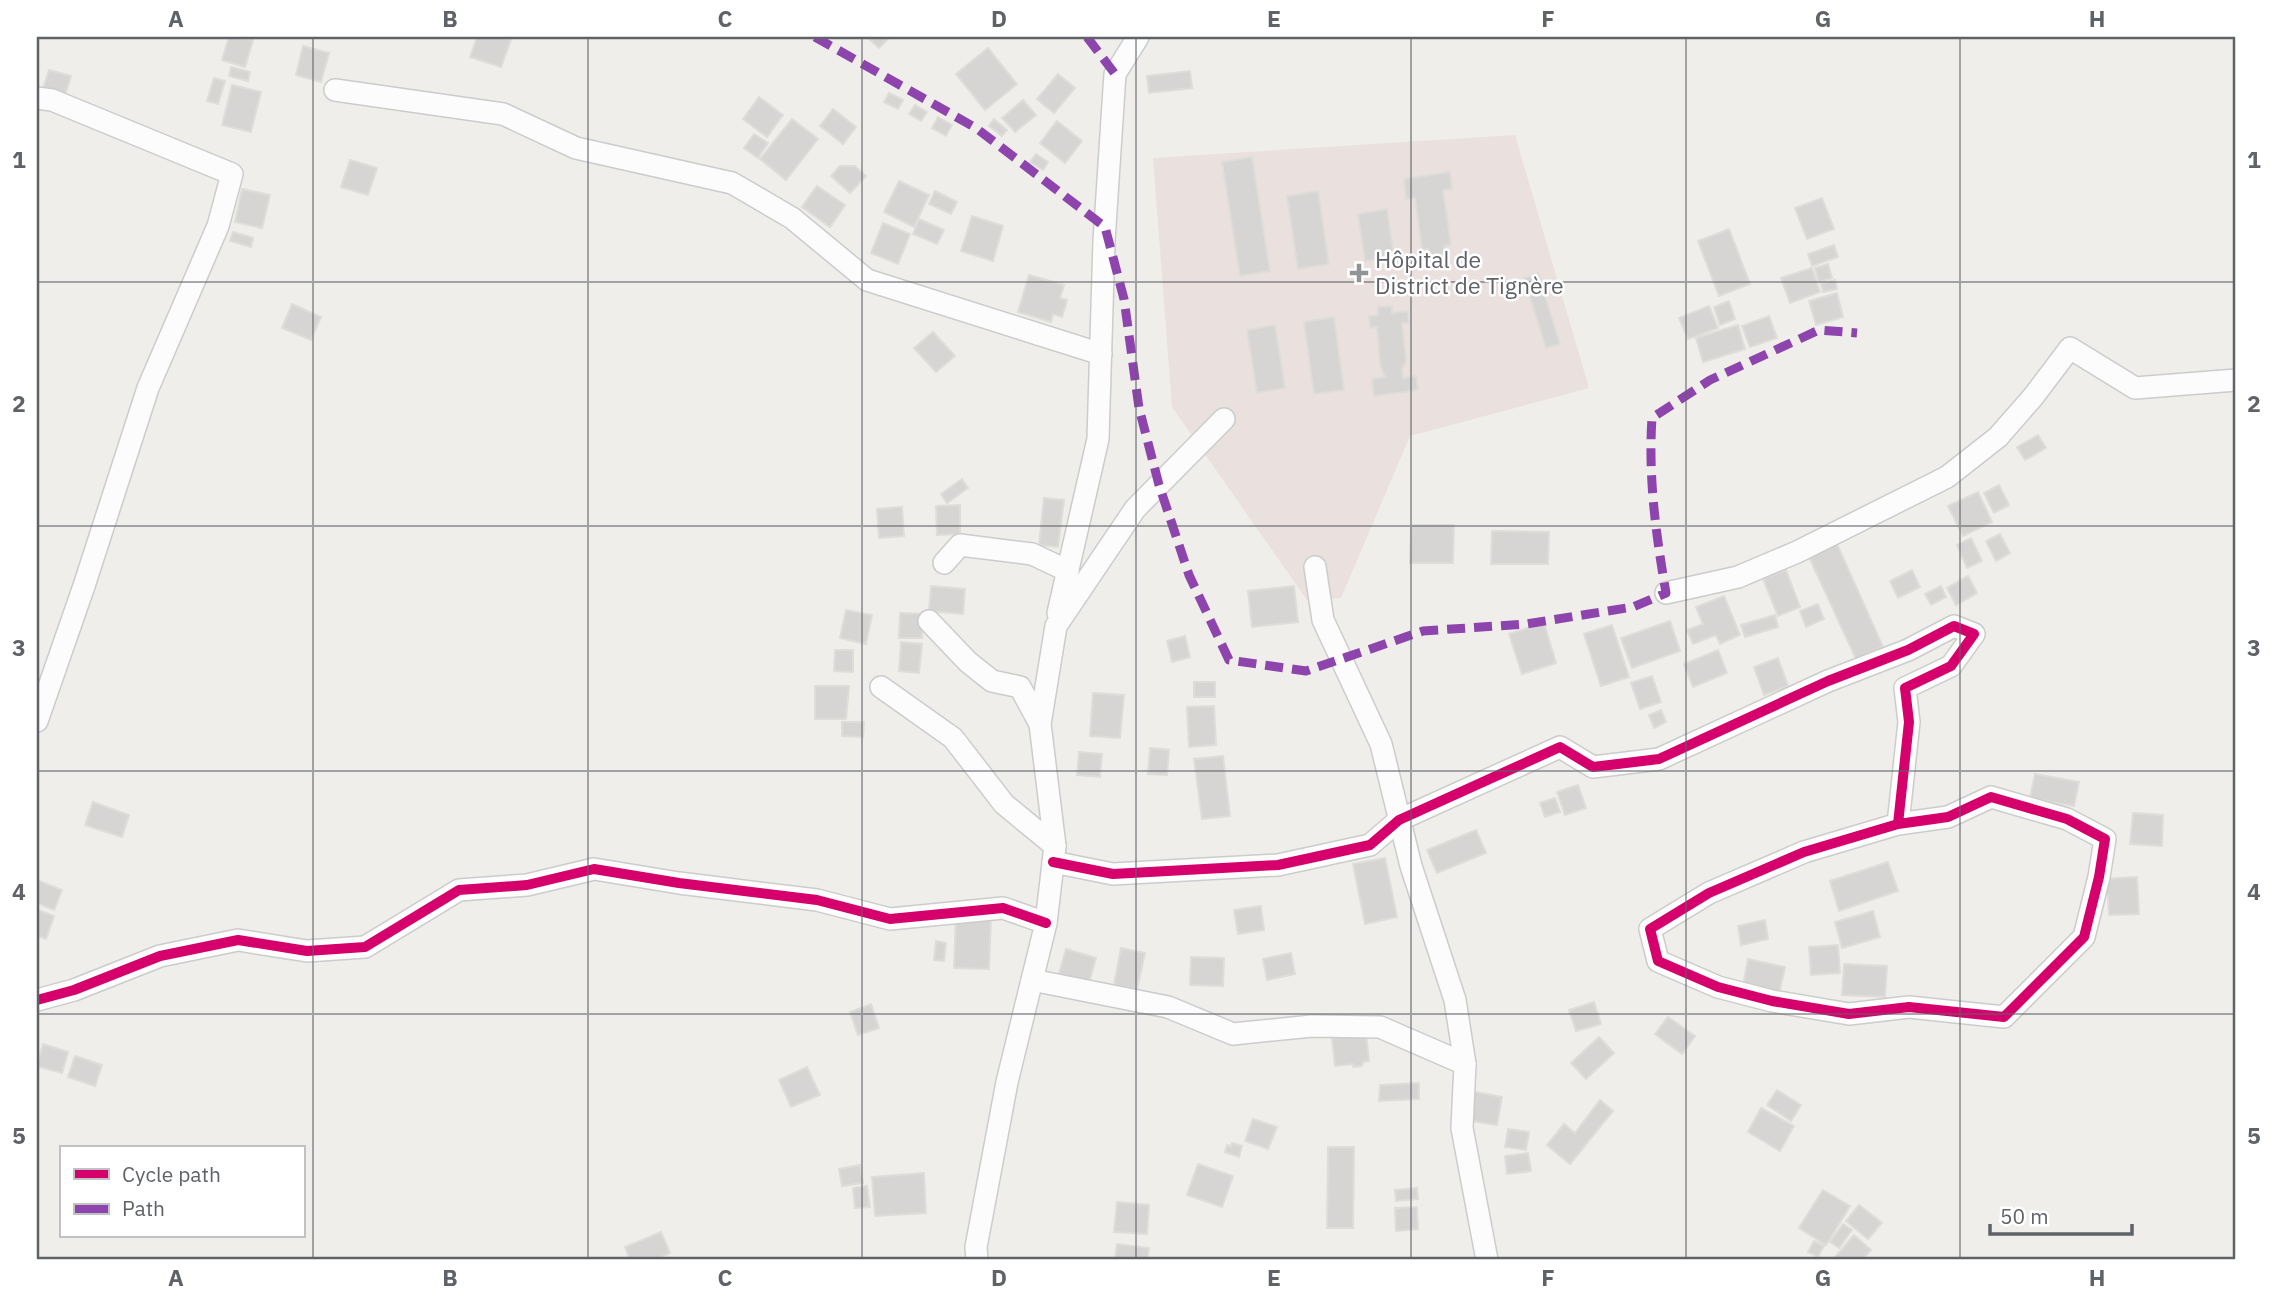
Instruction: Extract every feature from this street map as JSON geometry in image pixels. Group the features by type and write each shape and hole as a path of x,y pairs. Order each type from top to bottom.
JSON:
{"street":[{"path":"977,1260 976,1247 1007,1082 1046,923 1054,854 1040,724 1056,625 1098,439 1104,241 1115,74 1138,37"},
{"path":"335,90 503,114 576,148 732,183 792,218 867,280 1101,354"},
{"path":"37,98 52,100 232,174 218,226 148,388 37,720"},
{"path":"1665,593 1738,578 1797,552 1947,477 1998,437 2070,348 2135,388 2236,380"},
{"path":"1056,625 1135,509 1224,419"},
{"path":"944,562 960,545 1032,554 1068,570"},
{"path":"1315,567 1323,620 1381,744 1411,866 1455,1000 1465,1064 1462,1128 1487,1260"},
{"path":"929,621 968,662 992,681 1020,687 1040,724"},
{"path":"881,687 953,738 1004,804 1054,854 1113,874 1278,865 1370,845 1399,820 1560,747 1593,767 1659,759 1828,681 1908,650 1954,626 1974,634 1951,666 1905,688 1909,722 1898,824"},
{"path":"1991,797 2067,819 2105,839 2084,937 2004,1017 1909,1007 1849,1014 1772,1001 1718,987 1658,961 1650,929 1709,893 1804,852 1898,824 1948,817 1991,797"},
{"path":"37,1000 74,990 160,956 237,940 307,951 365,947 459,890 527,885 594,869 679,883 817,900 890,919 1003,908 1046,923"},
{"path":"1032,981 1168,1007 1233,1034 1312,1026 1380,1027 1465,1064"}],"shaded area":[{"name":"Hôpital de District de Tignère","path":"1515,135 1589,388 1410,436 1341,598 1307,600 1172,407 1153,158"}],"building":[{"path":"229,37 253,40 245,67 222,60"},
{"path":"477,37 511,40 501,67 470,57"},
{"path":"867,37 890,37 879,48"},
{"path":"303,46 329,53 321,82 296,75"},
{"path":"988,48 1017,84 985,110 956,74"},
{"path":"231,67 250,72 248,81 229,76"},
{"path":"49,70 71,76 64,98 42,92"},
{"path":"1190,71 1192,88 1149,93 1147,76"},
{"path":"1058,74 1075,88 1054,113 1037,99"},
{"path":"214,78 225,81 218,104 207,101"},
{"path":"232,85 261,92 251,132 222,125"},
{"path":"889,93 903,100 898,109 884,102"},
{"path":"759,97 783,115 767,137 743,119"},
{"path":"1023,100 1036,115 1015,132 1002,118"},
{"path":"915,105 927,112 921,121 909,114"},
{"path":"833,109 856,127 843,144 820,126"},
{"path":"938,117 952,125 946,136 932,128"},
{"path":"792,119 818,139 786,180 760,159"},
{"path":"994,119 1007,130 1002,136 989,126"},
{"path":"1057,121 1082,141 1065,163 1040,143"},
{"path":"754,134 768,143 758,158 744,148"},
{"path":"1036,154 1048,162 1043,170 1030,162"},
{"path":"1252,157 1270,271 1240,276 1222,162"},
{"path":"350,160 377,168 368,195 341,187"},
{"path":"840,166 855,166 866,176 850,193 831,176"},
{"path":"1450,172 1452,189 1443,190 1451,245 1444,246 1445,254 1429,256 1428,249 1422,250 1415,198 1406,199 1404,179"},
{"path":"899,181 929,195 914,227 884,212"},
{"path":"817,186 845,205 830,227 802,207"},
{"path":"242,189 270,195 262,228 235,222"},
{"path":"935,191 957,202 951,214 929,204"},
{"path":"1318,191 1329,264 1298,269 1287,196"},
{"path":"1822,198 1834,229 1807,239 1795,208"},
{"path":"1387,209 1394,257 1365,261 1358,214"},
{"path":"972,216 1003,226 993,261 961,251"},
{"path":"919,219 944,230 937,244 913,234"},
{"path":"883,223 910,234 898,264 871,253"},
{"path":"1729,229 1750,284 1719,296 1698,241"},
{"path":"233,232 253,238 251,247 230,241"},
{"path":"1834,245 1838,257 1812,266 1808,254"},
{"path":"1828,264 1832,278 1819,282 1815,268"},
{"path":"1812,268 1820,292 1790,303 1781,278"},
{"path":"1538,273 1560,344 1546,348 1524,278"},
{"path":"1029,275 1064,285 1060,298 1067,300 1062,317 1053,314 1051,322 1018,312"},
{"path":"1835,280 1837,289 1823,292 1821,284"},
{"path":"1837,293 1843,317 1816,325 1809,301"},
{"path":"1729,301 1735,319 1720,325 1714,307"},
{"path":"292,304 321,317 311,340 282,328"},
{"path":"1392,306 1392,313 1408,311 1409,323 1402,323 1406,361 1402,369 1403,378 1416,376 1418,390 1374,396 1372,379 1385,377 1380,365 1377,327 1370,328 1369,316 1378,315 1378,307"},
{"path":"1709,306 1718,328 1688,339 1679,318"},
{"path":"1769,316 1777,338 1750,347 1742,326"},
{"path":"1334,317 1344,390 1314,394 1304,322"},
{"path":"1275,325 1285,388 1257,393 1247,330"},
{"path":"1738,325 1745,349 1703,362 1696,338"},
{"path":"933,332 955,356 936,372 914,348"},
{"path":"2038,435 2046,448 2025,460 2017,447"},
{"path":"962,479 968,488 947,503 941,494"},
{"path":"1999,485 2009,505 1994,513 1984,493"},
{"path":"1978,492 1992,522 1963,536 1948,506"},
{"path":"1044,498 1064,500 1058,547 1039,545"},
{"path":"960,505 960,534 937,535 936,506"},
{"path":"902,507 904,536 879,538 877,509"},
{"path":"1411,525 1454,525 1453,563 1410,563"},
{"path":"1492,531 1549,532 1548,564 1491,564"},
{"path":"2000,534 2010,553 1996,561 1986,541"},
{"path":"1971,538 1982,561 1967,568 1957,545"},
{"path":"1837,544 1883,647 1856,659 1809,557"},
{"path":"1786,570 1800,607 1778,616 1763,579"},
{"path":"1912,570 1920,587 1898,598 1890,581"},
{"path":"1968,576 1977,593 1956,605 1947,588"},
{"path":"931,586 965,589 963,614 929,611"},
{"path":"1294,586 1298,622 1252,627 1248,591"},
{"path":"1941,586 1946,597 1931,605 1925,594"},
{"path":"1724,596 1740,635 1720,644 1716,635 1693,644 1687,630 1703,624 1696,607"},
{"path":"1818,604 1824,619 1806,627 1800,611"},
{"path":"846,610 872,615 866,644 840,638"},
{"path":"900,613 923,614 922,638 899,638"},
{"path":"1775,615 1778,627 1745,637 1741,625"},
{"path":"1670,621 1680,651 1632,668 1621,638"},
{"path":"1544,623 1556,663 1522,674 1509,634"},
{"path":"1612,625 1629,677 1601,686 1584,634"},
{"path":"1185,636 1190,657 1172,662 1167,641"},
{"path":"901,642 922,644 919,673 899,671"},
{"path":"835,650 853,650 853,672 834,671"},
{"path":"1718,650 1727,673 1693,687 1684,664"},
{"path":"1778,658 1788,686 1764,695 1754,667"},
{"path":"1652,676 1661,702 1640,709 1631,683"},
{"path":"1194,682 1215,682 1215,697 1194,697"},
{"path":"815,686 849,686 846,719 815,719"},
{"path":"1093,693 1124,695 1120,738 1090,736"},
{"path":"1214,706 1216,745 1189,747 1187,707"},
{"path":"1661,710 1666,722 1654,728 1649,715"},
{"path":"842,722 864,722 863,737 842,736"},
{"path":"1150,748 1169,750 1167,775 1148,774"},
{"path":"1079,752 1102,754 1100,777 1077,775"},
{"path":"1223,756 1230,816 1202,819 1194,759"},
{"path":"2035,774 2079,782 2074,806 2030,798"},
{"path":"1578,785 1586,808 1565,815 1557,792"},
{"path":"1555,798 1560,812 1545,817 1540,803"},
{"path":"93,802 129,815 122,837 85,825"},
{"path":"2133,813 2163,815 2162,846 2130,844"},
{"path":"1476,830 1486,853 1437,873 1427,850"},
{"path":"1385,858 1397,917 1365,924 1353,864"},
{"path":"1888,862 1898,891 1839,911 1830,881"},
{"path":"2137,877 2139,914 2109,915 2108,895 2100,896 2100,879"},
{"path":"37,880 62,890 54,910 37,903"},
{"path":"1261,906 1264,930 1238,934 1234,910"},
{"path":"38,910 54,916 46,939 37,936"},
{"path":"1873,911 1880,937 1842,948 1835,922"},
{"path":"956,916 991,917 989,969 954,968"},
{"path":"1765,920 1768,939 1741,945 1738,926"},
{"path":"936,941 946,943 944,961 934,960"},
{"path":"1838,945 1840,973 1811,975 1809,947"},
{"path":"1121,948 1145,953 1137,989 1114,985"},
{"path":"1066,949 1096,958 1088,986 1058,977"},
{"path":"1291,953 1295,974 1267,980 1263,959"},
{"path":"1191,957 1224,958 1223,986 1190,985"},
{"path":"1748,959 1785,967 1779,994 1743,986"},
{"path":"1844,964 1887,966 1885,997 1842,995"},
{"path":"1594,1002 1601,1024 1576,1031 1569,1010"},
{"path":"871,1004 879,1028 858,1035 850,1012"},
{"path":"1668,1017 1695,1036 1682,1054 1655,1034"},
{"path":"1366,1034 1369,1061 1363,1062 1362,1066 1335,1066 1332,1038"},
{"path":"1599,1037 1614,1053 1586,1079 1571,1063"},
{"path":"43,1044 68,1052 62,1073 37,1066"},
{"path":"75,1056 102,1065 95,1086 68,1077"},
{"path":"807,1067 820,1095 791,1107 779,1080"},
{"path":"1419,1083 1419,1099 1379,1101 1380,1085"},
{"path":"1777,1090 1801,1105 1791,1121 1767,1105"},
{"path":"1471,1091 1502,1097 1497,1125 1466,1120"},
{"path":"1600,1100 1613,1111 1570,1164 1547,1145 1564,1124 1575,1133"},
{"path":"1761,1108 1794,1126 1780,1151 1748,1132"},
{"path":"1253,1119 1277,1127 1268,1149 1245,1141"},
{"path":"1508,1129 1529,1132 1526,1150 1505,1147"},
{"path":"1232,1143 1242,1146 1239,1157 1225,1152 1227,1145 1231,1147"},
{"path":"1328,1147 1354,1147 1353,1228 1327,1228"},
{"path":"1528,1153 1531,1171 1507,1174 1505,1156"},
{"path":"1198,1164 1233,1176 1222,1207 1187,1195"},
{"path":"860,1165 863,1183 842,1186 839,1169"},
{"path":"924,1173 926,1213 875,1216 872,1177"},
{"path":"867,1186 870,1207 855,1208 853,1188"},
{"path":"1417,1188 1418,1199 1396,1201 1395,1190"},
{"path":"1823,1190 1850,1206 1826,1245 1799,1228"},
{"path":"1117,1202 1149,1205 1147,1234 1114,1232"},
{"path":"1859,1205 1882,1223 1868,1239 1846,1221"},
{"path":"1417,1207 1418,1229 1396,1231 1395,1208"},
{"path":"1843,1224 1852,1230 1839,1248 1830,1242"},
{"path":"661,1232 670,1253 661,1257 662,1260 630,1260 625,1247"},
{"path":"1854,1235 1871,1250 1862,1260 1838,1260 1835,1257"},
{"path":"1814,1241 1824,1246 1818,1257 1808,1252"},
{"path":"1117,1244 1149,1248 1147,1260 1115,1259"}],"marked path":[{"path":"815,37 976,128 1105,227 1124,299 1139,408 1159,485 1189,575 1229,660 1306,671 1423,631 1526,624 1633,607 1666,593 1654,506 1652,418 1710,380 1819,330 1857,333"},
{"path":"1087,37 1115,74"}],"cycle path":[{"path":"1053,862 1113,874 1278,865 1370,845 1399,820 1560,747 1593,767 1659,759 1828,681 1908,650 1954,626 1974,634 1951,666 1905,688 1909,722 1898,824 1948,817 1991,797 2067,819 2105,839 2084,937 2004,1017 1909,1007 1849,1014 1772,1001 1718,987 1658,961 1650,929 1709,893 1804,852 1898,824"},
{"path":"37,1000 74,990 160,956 238,940 307,951 365,947 459,890 527,885 594,869 679,883 817,900 890,919 1003,908 1046,923"}],"place":[{"name":"Hôpital de District de Tignère","path":"1359,273"}]}
